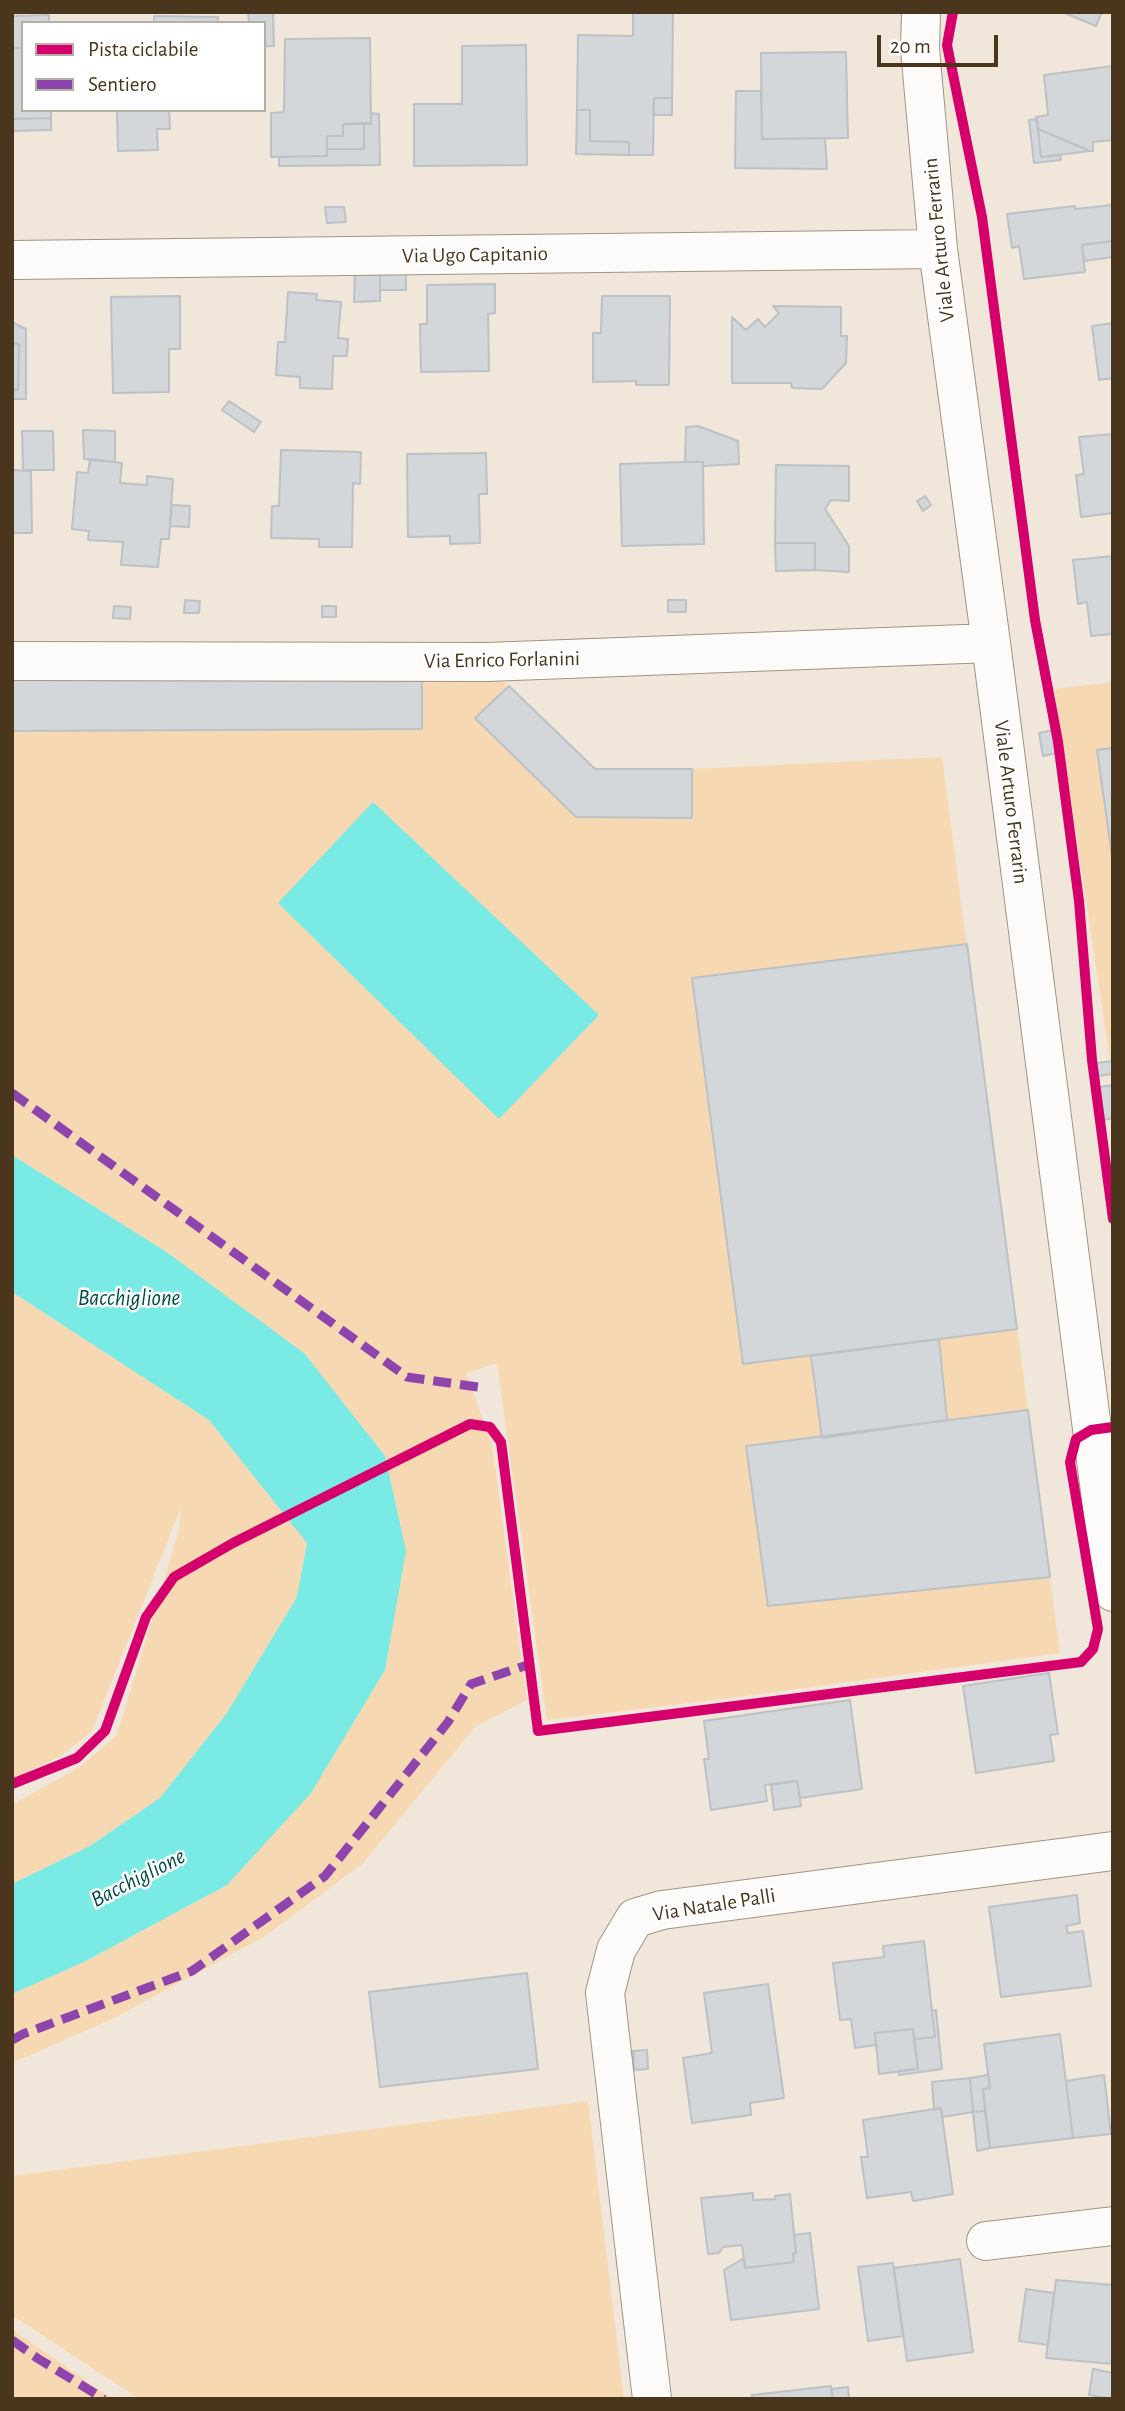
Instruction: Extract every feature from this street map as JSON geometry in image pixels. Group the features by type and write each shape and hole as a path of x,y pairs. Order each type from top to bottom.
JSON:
{"street":[{"name":"Viale Arturo Ferrarin","path":"921,12 920,49 937,249 991,643 1098,1369 1113,1592"},
{"name":"Via Ugo Capitanio","path":"12,260 937,249"},
{"name":"Via Enrico Forlanini","path":"12,661 487,662 991,643"},
{"name":"Via Natale Palli","path":"652,2399 605,1993 616,1950 635,1918 662,1910 1113,1851"},
{"path":"986,2241 1113,2226"}],"shaded area":[{"path":"494,673 595,769 692,769 942,757 1060,1653 547,1720 497,1363 466,1373 492,1445 527,1700 476,1726 362,1864 267,1935 112,2019 12,2063 12,1994 84,1962 227,1885 385,1670 165,1251 12,1155 12,675"},
{"path":"1113,682 1113,1079 1054,689"},
{"path":"12,1292 209,1420 307,1542 297,1597 227,1713 160,1798 90,1846 12,1884 12,1805 81,1766 117,1735 179,1531 182,1505 92,1731 61,1756 12,1779"},
{"path":"588,2101 624,2399 139,2399 12,2315 12,2176"},
{"path":"12,2329 112,2399 12,2399"}],"water":[{"path":"373,802 599,1015 499,1119 278,903"},
{"name":"Bacchiglione","path":"12,1155 165,1251 304,1353 385,1456 406,1551 385,1670 311,1793 227,1885 84,1962 12,1994 12,1884 90,1846 160,1798 227,1713 297,1597 307,1543 209,1420 12,1292"}],"building":[{"path":"248,12 273,12 274,46 266,46 266,21 249,21"},
{"path":"633,12 673,12 672,98 654,98 653,155 629,155 629,142 590,141 590,110 577,110 578,35 633,36"},
{"path":"1062,12 1102,12 1096,26"},
{"path":"49,15 49,21 21,21 21,48 12,48 12,16"},
{"path":"154,16 218,17 218,21 154,21"},
{"path":"370,38 371,124 343,124 343,136 327,136 327,156 271,157 271,113 284,112 285,39"},
{"path":"526,45 527,165 414,166 414,104 462,104 462,46"},
{"path":"12,48 21,48 21,112 51,112 51,118 12,119"},
{"path":"846,52 848,138 762,139 761,53"},
{"path":"1113,66 1113,140 1093,142 1093,151 1090,151 1038,129 1036,117 1048,115 1044,75"},
{"path":"736,91 761,91 762,139 825,138 827,169 735,168"},
{"path":"654,98 672,98 672,115 653,115"},
{"path":"577,110 590,110 590,141 629,142 629,155 576,154"},
{"path":"117,112 169,112 170,129 157,129 158,150 118,151"},
{"path":"371,113 379,114 380,165 279,166 279,157 327,156 327,149 364,149 364,123 371,124"},
{"path":"51,118 51,130 12,131 12,119"},
{"path":"1037,119 1041,157 1060,155 1061,160 1034,163 1029,120"},
{"path":"364,123 364,149 327,149 327,136 343,136 343,124"},
{"path":"1038,129 1090,151 1041,157"},
{"path":"1113,205 1113,241 1082,245 1085,272 1024,279 1019,246 1012,248 1007,214 1075,206 1075,209"},
{"path":"325,207 344,207 346,222 327,223"},
{"path":"1113,241 1113,257 1084,261 1082,245"},
{"path":"380,265 406,265 406,290 380,290"},
{"path":"355,266 380,266 380,301 354,302"},
{"path":"495,284 495,313 488,314 489,371 421,372 420,324 427,324 427,285"},
{"path":"288,292 317,294 316,300 341,302 338,338 348,339 347,356 333,356 332,389 300,388 300,377 276,375 278,342 285,342"},
{"path":"180,296 180,349 169,349 169,392 113,393 111,297"},
{"path":"602,296 670,296 669,385 636,385 636,381 593,382 593,333 601,333"},
{"path":"773,306 841,307 841,336 847,336 846,363 822,389 792,388 791,383 732,383 732,317 746,330 758,319 765,327 779,313"},
{"path":"12,322 26,329 26,399 12,399 12,390 18,390 19,344 12,343"},
{"path":"1113,323 1113,378 1099,380 1092,326"},
{"path":"12,343 19,344 18,390 12,390"},
{"path":"229,401 261,422 254,432 222,410"},
{"path":"698,426 738,441 739,464 703,466 703,462 685,462 686,427"},
{"path":"83,430 115,431 115,462 84,459"},
{"path":"22,431 53,431 54,470 23,470"},
{"path":"1113,434 1113,513 1081,517 1076,475 1084,474 1079,437"},
{"path":"281,450 361,452 360,484 353,483 352,547 319,547 319,539 271,538 272,506 279,506"},
{"path":"486,453 487,494 479,494 480,543 450,544 450,536 408,537 407,454"},
{"path":"90,459 122,463 120,483 147,485 147,476 173,479 169,539 161,539 158,567 121,565 123,542 88,540 89,531 72,529 77,472 88,473"},
{"path":"703,462 704,544 622,546 620,464"},
{"path":"776,465 849,466 849,501 831,500 825,509 849,546 849,572 815,570 815,543 775,543"},
{"path":"12,470 31,471 32,533 12,533"},
{"path":"925,496 931,505 923,511 917,501"},
{"path":"172,505 190,506 189,527 170,526"},
{"path":"775,543 815,543 815,570 776,571"},
{"path":"1113,556 1113,634 1091,636 1087,602 1078,604 1073,560"},
{"path":"185,600 200,601 199,613 184,613"},
{"path":"668,600 686,600 686,612 668,612"},
{"path":"114,606 131,607 130,619 113,618"},
{"path":"322,606 336,606 336,617 322,617"},
{"path":"422,674 422,729 12,731 12,675"},
{"path":"509,686 595,769 692,769 692,818 576,817 475,718"},
{"path":"1053,730 1058,753 1043,756 1039,733"},
{"path":"1113,748 1113,863 1097,750"},
{"path":"967,944 1017,1329 743,1364 692,978"},
{"path":"1113,1061 1113,1074 1098,1076 1096,1063"},
{"path":"1113,1085 1113,1118 1104,1120 1099,1087"},
{"path":"939,1339 947,1420 822,1438 811,1356"},
{"path":"1028,1410 1050,1577 768,1606 746,1446"},
{"path":"1049,1673 1058,1734 1050,1735 1054,1761 976,1773 963,1686"},
{"path":"850,1700 862,1789 800,1798 797,1781 765,1785 767,1801 711,1810 704,1759 709,1759 704,1721"},
{"path":"797,1781 801,1806 774,1810 771,1785"},
{"path":"1077,1895 1080,1923 1066,1926 1068,1933 1083,1931 1091,1986 1001,1997 989,1907"},
{"path":"924,1941 935,2037 914,2039 913,2029 875,2033 876,2045 855,2048 851,2019 840,2020 833,1963 884,1957 883,1946"},
{"path":"527,1973 538,2069 380,2087 369,1992"},
{"path":"768,1984 784,2098 750,2103 751,2115 692,2123 683,2058 712,2053 704,1993"},
{"path":"936,2010 942,2069 899,2075 898,2071 918,2069 914,2039 935,2037 932,2011"},
{"path":"913,2029 918,2069 879,2074 875,2033"},
{"path":"1060,2034 1073,2138 990,2148 983,2089 990,2088 984,2044"},
{"path":"647,2050 648,2069 634,2070 633,2051"},
{"path":"988,2075 990,2088 983,2089 985,2111 973,2112 970,2078"},
{"path":"1104,2075 1111,2134 1073,2138 1066,2081"},
{"path":"970,2078 973,2112 942,2117 941,2108 934,2110 932,2082"},
{"path":"941,2108 953,2194 913,2201 911,2192 867,2198 861,2157 868,2157 863,2120"},
{"path":"985,2111 990,2148 977,2151 973,2112"},
{"path":"753,2193 753,2200 775,2199 775,2196 790,2194 796,2253 793,2254 794,2262 745,2268 742,2245 723,2247 719,2253 708,2254 701,2198"},
{"path":"810,2233 819,2309 731,2320 724,2270 744,2258 745,2268 794,2262 794,2235"},
{"path":"960,2259 973,2352 907,2361 894,2268"},
{"path":"893,2263 903,2336 868,2341 858,2267"},
{"path":"1056,2280 1113,2285 1113,2364 1046,2358"},
{"path":"1026,2289 1054,2293 1048,2345 1019,2341"},
{"path":"1093,2369 1113,2373 1113,2399 1089,2395"},
{"path":"831,2386 833,2399 752,2399 752,2395"},
{"path":"848,2387 849,2399 833,2399 831,2389"}],"marked path":[{"path":"12,1093 407,1377 485,1388"},
{"path":"12,2040 192,1971 325,1876 448,1722 471,1684 530,1664"},
{"path":"12,2340 104,2399"}],"cycle path":[{"path":"953,12 947,45 982,217 1035,620 1058,742 1079,901 1092,1060 1113,1219"},
{"path":"12,1784 77,1758 105,1731 146,1617 174,1577 233,1543 470,1424 490,1427 501,1442 538,1731 1081,1662 1093,1649 1098,1629 1070,1462 1076,1439 1091,1430 1113,1427"}]}
